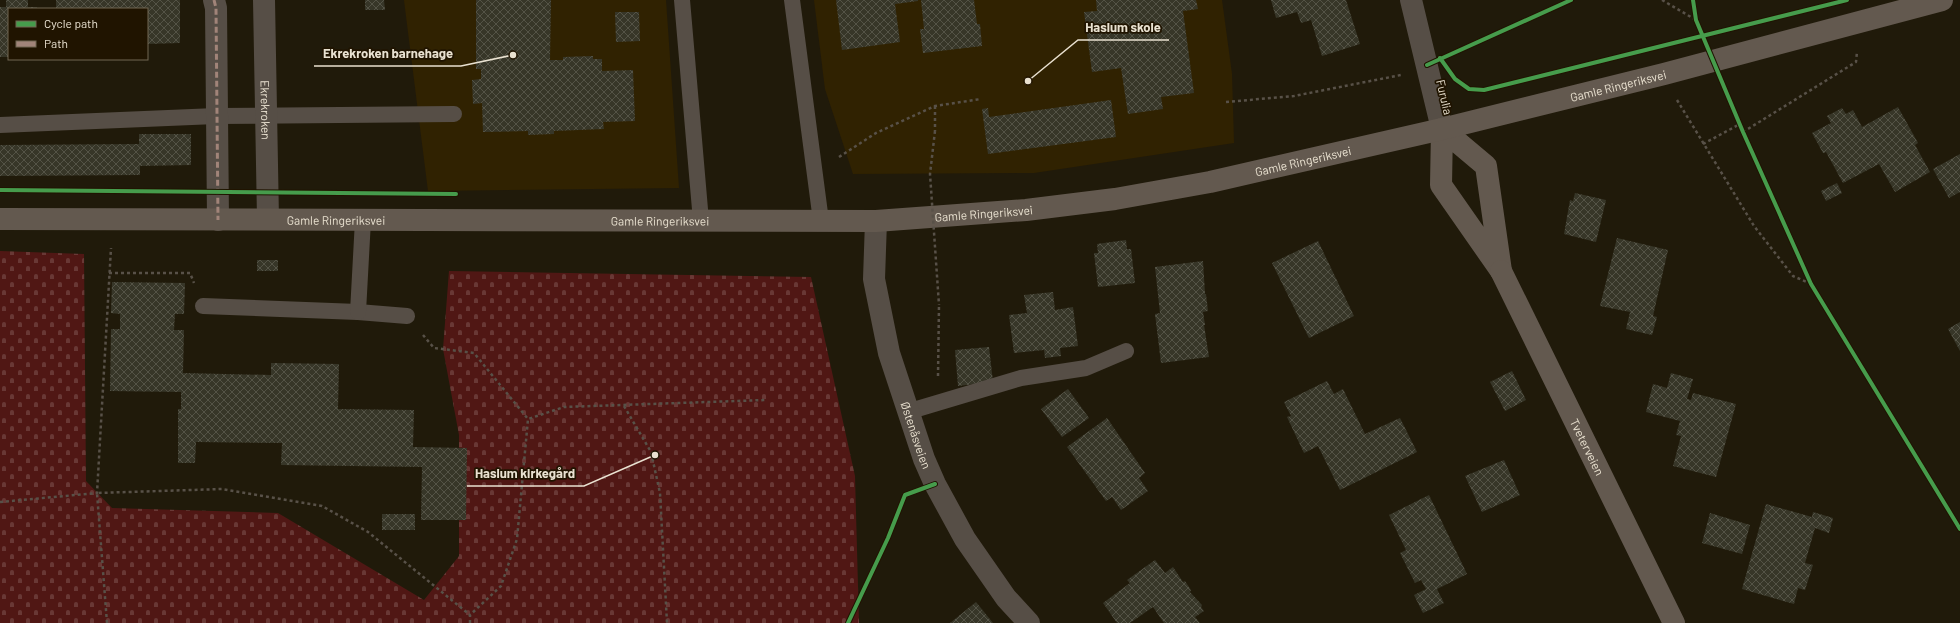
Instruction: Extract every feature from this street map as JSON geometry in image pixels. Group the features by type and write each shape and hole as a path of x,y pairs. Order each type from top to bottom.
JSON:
{"main road":[{"name":"Gamle Ringeriksvei","path":"0,219 876,221 1026,210 1115,199 1210,182 1442,129 1664,74 1942,0"},
{"name":"Tveterveien","path":"1442,129 1441,185 1501,271 1674,623"},
{"name":"Tveterveien","path":"1442,129 1486,166 1501,271"}],"street":[{"path":"214,0 216,8 218,220"},
{"name":"Ekrekroken","path":"264,0 268,219"},
{"name":"Furulia","path":"1410,0 1442,129"},
{"name":"Østenåsveien","path":"876,221 874,279 889,353 907,412 924,459 935,484 965,540 1006,598 1029,623"}],"lane":[{"path":"682,0 701,221"},
{"path":"792,0 821,221"},
{"path":"0,124 216,116 454,114"},
{"path":"358,312 363,220"},
{"path":"203,306 358,312 407,316"},
{"path":"907,412 1021,378 1086,368 1126,351"}],"path":[{"path":"1662,0 1696,20"},
{"path":"1695,13 1698,27"},
{"path":"1743,132 1856,62 1857,48"},
{"path":"1226,102 1294,96 1397,76 1427,65"},
{"path":"1673,94 1754,226 1793,276 1811,284"},
{"path":"815,173 876,133 935,106 981,99"},
{"path":"931,405 940,371 939,305 930,174 935,131 935,106"},
{"path":"1737,117 1746,139"},
{"path":"1703,144 1740,124"},
{"path":"107,623 97,493 113,220"},
{"path":"109,273 190,273 203,306"},
{"path":"1808,276 1811,284 1816,290"},
{"path":"407,316 434,348 474,353 528,419 517,539 501,586 470,614 470,623"},
{"path":"528,419 564,407 766,400"},
{"path":"624,405 651,452 658,486 667,623"},
{"path":"0,502 97,493 222,489 322,506 368,532 470,614"}],"shaded area":[{"path":"404,0 666,0 679,188 428,191"},
{"path":"814,0 1222,0 1232,74 1234,143 1034,173 853,174 825,89"}],"green space":[{"path":"0,251 84,254 86,481 112,508 278,513 424,600 459,556 459,435 443,349 449,271 811,277 855,476 859,623 0,623"}],"building":[{"path":"6,0 28,0 28,7 37,8 8,8 8,57 0,57 0,7 6,7"},
{"path":"56,0 180,0 180,43 148,44 148,8 56,8"},
{"path":"365,0 384,0 385,10 365,10"},
{"path":"476,0 551,0 550,60 563,60 563,57 593,56 593,59 602,59 602,71 633,70 635,121 603,122 604,129 554,131 554,134 528,135 528,131 483,132 482,103 473,104 472,80 481,79 481,69 476,69"},
{"path":"836,0 918,1 895,4 900,42 842,50"},
{"path":"921,0 974,0 977,24 980,24 982,46 923,53 920,29 924,29"},
{"path":"1096,0 1196,0 1198,9 1183,11 1194,93 1161,97 1163,109 1128,114 1121,68 1092,72 1084,12 1097,11"},
{"path":"1271,0 1346,0 1360,44 1322,56 1311,20 1301,23 1297,12 1276,18"},
{"path":"615,12 639,12 640,41 616,42"},
{"path":"1111,100 1116,137 988,154 982,109 988,108 989,117"},
{"path":"1898,107 1918,143 1915,145 1930,172 1895,192 1879,164 1843,183 1826,152 1823,153 1812,133 1831,123 1827,116 1842,108 1846,114 1853,110 1862,127"},
{"path":"139,134 191,134 191,165 140,166 140,175 0,176 0,145 139,144"},
{"path":"1960,154 1960,192 1949,198 1933,169"},
{"path":"1837,183 1842,193 1826,201 1821,191"},
{"path":"1575,193 1606,200 1596,242 1564,234 1570,200 1573,201"},
{"path":"1617,238 1668,250 1653,316 1657,317 1652,335 1626,329 1630,312 1600,306"},
{"path":"1126,240 1127,249 1131,249 1135,283 1098,287 1094,253 1098,253 1097,244"},
{"path":"1318,241 1354,316 1309,338 1272,263"},
{"path":"257,260 278,260 278,271 257,271"},
{"path":"1203,261 1205,294 1208,311 1203,312 1209,357 1161,363 1155,314 1160,313 1155,267"},
{"path":"112,282 185,283 184,314 175,314 174,330 184,330 183,373 271,375 271,363 339,364 338,409 414,410 413,447 467,448 466,520 421,520 422,467 281,465 282,443 196,442 195,463 178,463 178,409 181,409 181,392 110,391 111,329 120,329 120,314 111,313"},
{"path":"1053,292 1055,310 1073,307 1078,346 1060,348 1061,356 1045,358 1044,350 1014,353 1009,315 1027,313 1024,295"},
{"path":"1960,322 1960,351 1948,329"},
{"path":"989,347 993,382 958,386 955,350"},
{"path":"1512,371 1526,400 1505,411 1490,382"},
{"path":"1671,373 1693,379 1687,399 1691,400 1693,393 1736,404 1716,477 1673,466 1681,436 1676,435 1680,421 1646,412 1653,384 1667,388"},
{"path":"1327,381 1334,394 1343,389 1365,434 1400,418 1417,452 1340,490 1318,446 1304,453 1287,417 1291,416 1284,402"},
{"path":"1068,389 1089,418 1062,437 1041,409"},
{"path":"1107,418 1145,473 1139,478 1148,491 1121,510 1112,497 1106,501 1067,447"},
{"path":"1504,460 1520,495 1482,512 1465,476"},
{"path":"1429,495 1467,574 1437,589 1444,603 1423,613 1414,595 1426,589 1421,580 1415,583 1400,553 1406,550 1389,515"},
{"path":"1766,504 1812,517 1813,512 1833,518 1829,533 1815,528 1805,563 1813,565 1805,590 1798,588 1794,604 1742,589"},
{"path":"1710,513 1750,525 1742,554 1702,543"},
{"path":"382,514 415,514 415,530 382,530"},
{"path":"1155,560 1165,573 1173,567 1183,582 1185,581 1191,590 1190,592 1202,605 1201,607 1204,611 1195,617 1200,623 1164,623 1153,607 1130,623 1117,623 1103,603 1130,583 1127,580"},
{"path":"976,602 993,623 950,623"}],"marked path":[{"path":"214,0 216,8 218,220"}],"cycle path":[{"path":"1427,65 1571,0"},
{"path":"1693,0 1696,20 1743,132 1811,284 1960,529"},
{"path":"1440,58 1455,79 1469,89 1484,90 1847,0"},
{"path":"0,190 456,194"},
{"path":"848,623 888,538 905,495 935,484"}],"place":[{"name":"Ekrekroken barnehage","path":"513,55"},
{"name":"Haslum skole","path":"1028,81"},
{"name":"Haslum kirkegård","path":"655,455"}]}
